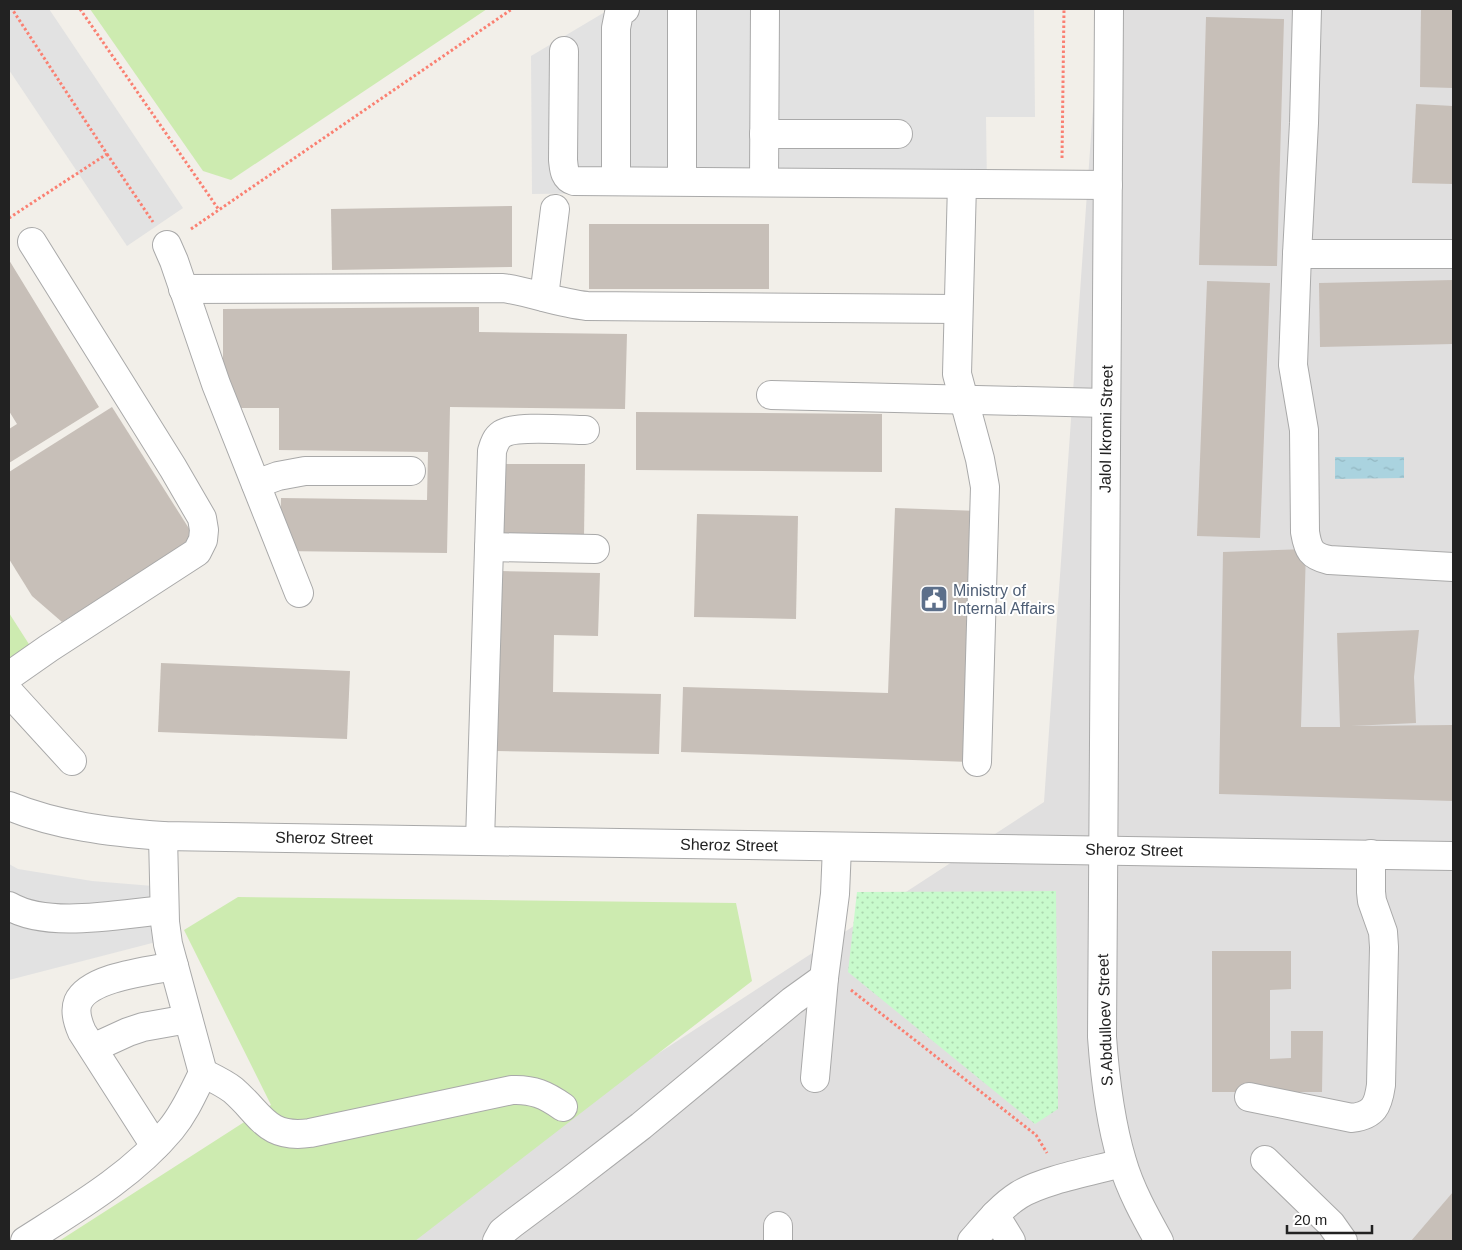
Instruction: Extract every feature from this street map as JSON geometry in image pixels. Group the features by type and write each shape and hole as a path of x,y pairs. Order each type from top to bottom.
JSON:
{"street":[{"path":"616,181 616,28 619,14 625,9"},
{"path":"682,9 682,182"},
{"path":"764,181 765,9"},
{"name":"Jalol Ikromi Street","path":"1102,850 1109,9"},
{"path":"1307,9 1293,365 1304,430 1305,532 1309,548 1317,557 1329,560 1453,566"},
{"path":"564,51 563,160 566,175 570,180 574,181 1108,185"},
{"path":"764,134 898,134"},
{"path":"962,184 956,365 963,400 980,459 985,487 978,762"},
{"path":"544,297 555,209"},
{"path":"9,676 197,552 204,540 202,518 173,468 32,242"},
{"path":"167,246 184,289 216,384 299,593"},
{"path":"1297,254 1453,254"},
{"path":"184,289 474,287 522,291 567,303 587,306 958,310"},
{"path":"771,395 1106,403"},
{"path":"480,841 492,451 500,435 507,431 520,429 585,430"},
{"path":"256,484 278,476 305,472 411,471"},
{"path":"489,547 595,549"},
{"path":"9,692 72,761"},
{"name":"Sheroz Street","path":"9,806 70,825 163,836 1453,856"},
{"path":"25,1241 121,1176 155,1146 183,1112 202,1073 168,944 164,910 163,836"},
{"path":"815,1078 824,978 835,894 837,847"},
{"name":"S.Abdulloev Street","path":"1102,850 1102,1037 1110,1115 1122,1163 1159,1241"},
{"path":"1248,1097 1352,1118 1363,1116 1375,1108 1379,1099 1381,1085 1384,947 1383,932 1372,901 1372,854"},
{"path":"9,906 26,914 64,919 164,910"},
{"path":"155,1146 92,1048 78,1023 76,1010 78,1002 85,993 97,985 113,979 174,966"},
{"path":"497,1241 502,1232 616,1146 792,1000 824,978"},
{"path":"92,1048 142,1027 188,1019"},
{"path":"202,1073 232,1089 271,1128 281,1133 294,1135 512,1090 540,1093 563,1107"},
{"path":"1265,1160 1331,1224 1343,1241"},
{"path":"972,1241 995,1215 1019,1195 1034,1188 1122,1163"},
{"path":"995,1215 1011,1241"}],"path":[{"path":"12,9 167,246 512,9"},
{"path":"80,9 219,210"},
{"path":"1061,184 1064,9"},
{"path":"9,218 107,154"},
{"path":"824,978 846,986 1036,1135 1050,1159 1057,1181"}],"shaded area":[{"path":"9,9 49,9 183,208 127,246 9,70"},
{"path":"610,9 1034,9 1035,117 986,117 987,188 532,194 531,56"},
{"path":"1100,9 1453,9 1453,1241 393,1241 530,1137 1044,802"},
{"path":"9,864 18,869 92,881 153,886 160,941 9,980"}],"green space":[{"path":"90,9 487,9 231,180 203,171"},
{"path":"9,613 34,652 9,670"},
{"path":"1056,891 1058,1109 1035,1124 848,972 857,892"},
{"path":"238,897 736,903 752,981 415,1241 59,1241 271,1105 184,930"}],"water":[{"path":"1335,457 1404,457 1404,478 1335,479"}],"building":[{"path":"1421,9 1453,9 1453,88 1420,87"},
{"path":"1206,17 1284,19 1277,266 1199,265"},
{"path":"1416,104 1453,106 1453,184 1412,183"},
{"path":"512,206 512,267 332,270 331,209"},
{"path":"589,224 769,224 769,289 589,289"},
{"path":"9,260 99,407 9,463 9,429 17,424 9,411"},
{"path":"1453,280 1453,344 1320,347 1319,283"},
{"path":"1207,281 1270,283 1260,538 1197,536"},
{"path":"479,307 479,332 627,334 625,409 450,407 447,553 280,551 281,498 427,500 428,452 279,450 279,408 223,408 223,309"},
{"path":"112,407 195,538 62,622 32,596 9,559 9,472"},
{"path":"636,412 882,414 882,472 636,470"},
{"path":"504,464 585,464 584,538 503,538"},
{"name":"Ministry of Internal Affairs","path":"895,508 979,511 970,762 681,752 683,687 888,693"},
{"path":"697,514 798,516 796,619 694,617"},
{"path":"1306,549 1301,727 1340,727 1337,633 1419,630 1414,677 1416,723 1351,726 1453,725 1453,801 1219,794 1223,552"},
{"path":"500,571 600,573 598,636 554,635 553,692 661,694 659,754 496,751"},
{"path":"161,663 350,671 347,739 158,732"},
{"path":"1212,951 1291,951 1291,989 1270,990 1270,1059 1291,1058 1291,1031 1323,1031 1322,1092 1212,1092"},
{"path":"1453,1192 1453,1241 1411,1241"}],"place":[{"name":"Ministry of Internal Affairs","path":"934,599"}]}
